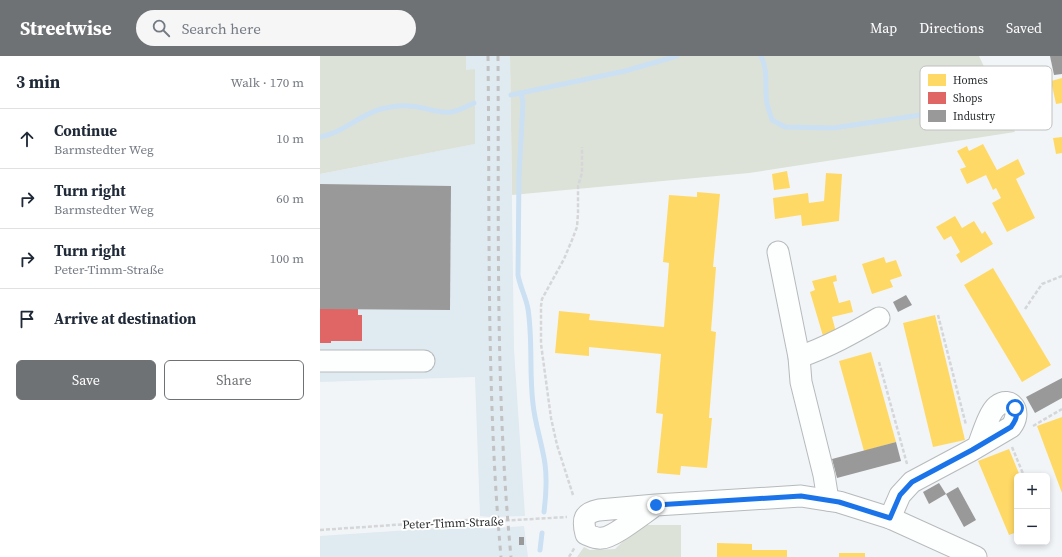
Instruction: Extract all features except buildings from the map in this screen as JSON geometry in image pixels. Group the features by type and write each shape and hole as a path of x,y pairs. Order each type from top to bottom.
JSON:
{"street":[{"path":"778,252 799,357 801,382 824,475 828,500"},
{"path":"799,357 822,349 879,318"},
{"path":"320,361 424,361"},
{"path":"890,518 900,495 912,482 975,448"},
{"path":"656,505 612,534 603,538 595,538 586,534 584,525 585,517 590,511 656,505 801,496 839,502 890,518 976,557"}],"path":[{"path":"573,495 557,445 551,418 541,344 541,306 542,299 572,240 576,227 578,214 578,186 582,173 582,147"},
{"path":"1025,309 1042,284 1062,276"},
{"path":"938,315 975,448"},
{"path":"879,362 912,482"},
{"path":"1028,428 1062,409"},
{"name":"Peter-Timm-Straße","path":"320,530 468,520 498,521 585,517"}],"shaded area":[{"path":"320,56 466,56 466,70 475,69 475,144 320,174"},
{"path":"466,56 510,56 514,350 525,516 480,516 475,377 320,382 320,174 474,144 475,69 466,71"},
{"path":"510,56 979,56 984,66 920,66 920,130 1014,130 1015,132 749,173 512,195"},
{"path":"640,525 681,525 681,557 577,557 584,547 590,550 615,549"},
{"path":"469,526 486,529 524,526 528,557 320,557 320,536"}],"waterway":[{"path":"511,95 625,71 677,56"},
{"path":"761,56 766,74 767,104 772,120 785,127 833,128 920,115"},
{"path":"521,93 523,102 519,175 518,275 527,305 531,345 533,404 546,470 544,512"},
{"path":"320,137 336,132 365,115 384,108 395,106 414,106 435,111 451,112 457,111 474,103"},
{"path":"540,550 542,533"}],"railway":[{"path":"488,56 491,370 496,495 501,557"},
{"path":"498,56 500,370 502,432 511,557"}],"route":[{"path":"656,505 801,496 839,502 890,518 900,495 912,482 1011,427 1016,421 1017,414 1015,408"}]}
